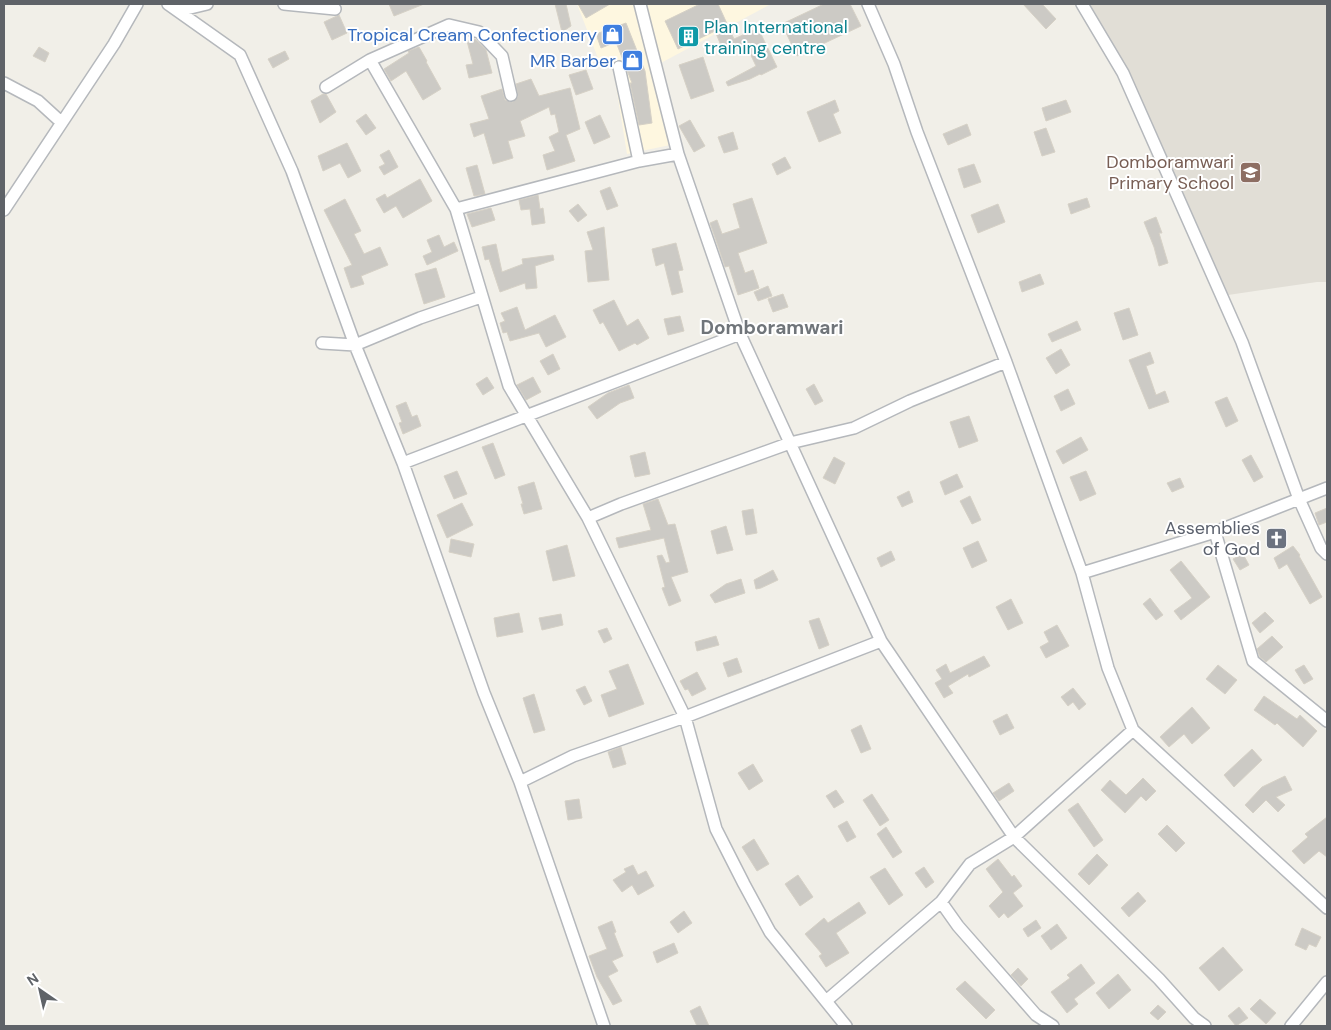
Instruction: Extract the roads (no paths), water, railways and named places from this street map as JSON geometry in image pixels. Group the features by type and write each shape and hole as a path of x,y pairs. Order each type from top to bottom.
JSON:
{"street":[{"path":"6,204 114,44 137,4"},
{"path":"168,4 240,55 292,171 355,344 403,464 484,694 520,782 604,1026"},
{"path":"178,11 207,4"},
{"path":"284,4 335,9"},
{"path":"640,4 678,154 740,334 881,641 1014,837 1159,979 1192,1022 1205,1026"},
{"path":"868,4 894,64 917,132 1006,362 1082,573 1108,668 1133,730 1327,908"},
{"path":"1082,4 1123,73 1242,342 1299,499 1321,548 1327,554"},
{"path":"326,87 370,60 449,25 479,32 502,56 511,95"},
{"path":"370,60 456,209 509,386 588,518 685,717 716,828 770,932 846,1026"},
{"path":"619,67 638,161"},
{"path":"4,83 38,101 61,122"},
{"path":"456,209 638,161 678,154"},
{"path":"322,343 355,344 420,318 481,297"},
{"path":"403,464 740,334"},
{"path":"588,518 621,504 790,443 854,428 910,401 1006,362"},
{"path":"1082,573 1215,532 1327,488"},
{"path":"1215,532 1253,661 1327,721"},
{"path":"520,782 573,756 685,717 881,641"},
{"path":"826,1001 941,902 970,864 1014,837 1133,730"},
{"path":"941,902 958,926 1036,1014 1053,1026"},
{"path":"1291,1026 1327,982"}],"place":[{"name":"Tropical Cream Confectionery","path":"613,35"},
{"name":"Plan International training centre","path":"688,37"},
{"name":"MR Barber","path":"632,61"},
{"name":"Domboramwari Primary School","path":"1250,172"},
{"name":"Assemblies of God","path":"1276,538"}],"district":[{"name":"Domboramwari","path":"772,327"}]}
